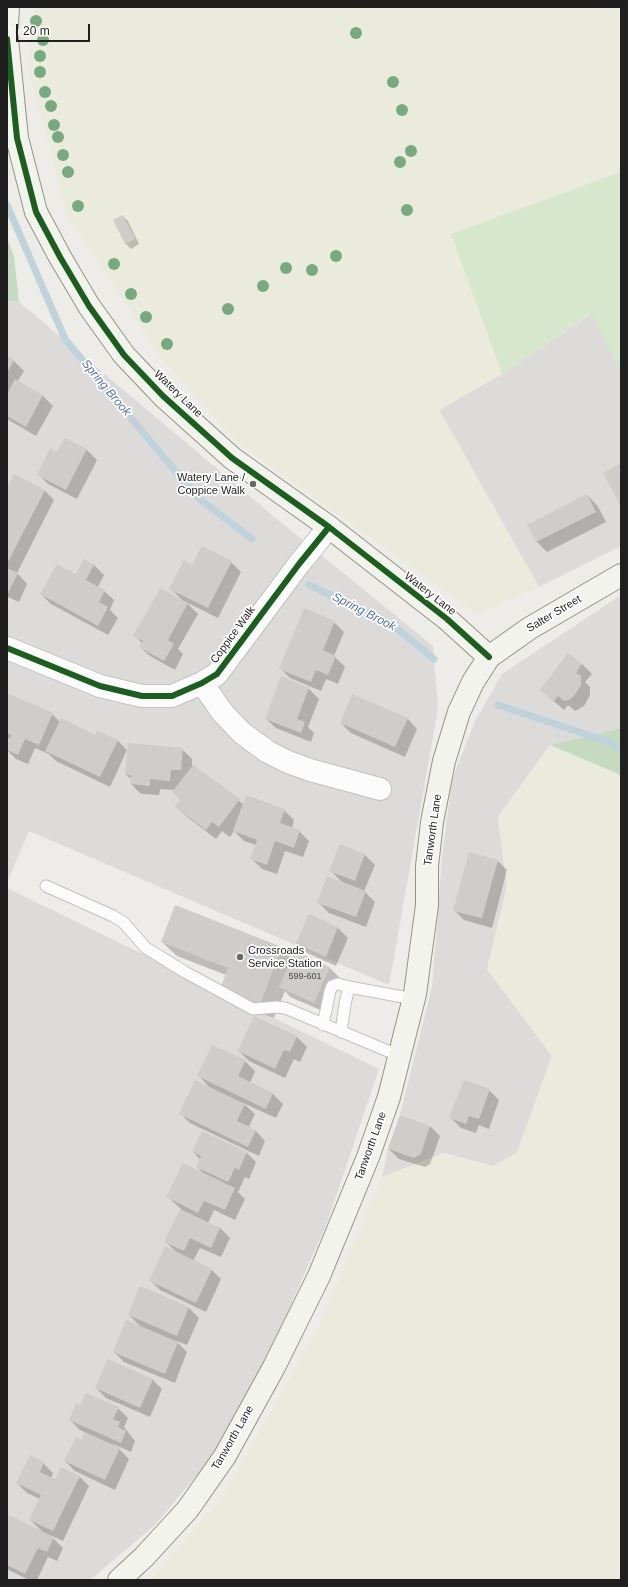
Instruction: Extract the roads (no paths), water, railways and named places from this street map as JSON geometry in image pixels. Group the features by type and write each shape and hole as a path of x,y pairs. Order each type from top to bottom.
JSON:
{"main road":[{"path":"7,26 8,7"},
{"name":"Watery Lane","path":"7,39 17,138 36,212 89,306 124,355 169,401 232,458 329,527 447,620 490,657"},
{"name":"Salter Street","path":"490,657 530,628 621,575"},
{"name":"Tanworth Lane","path":"119,1580 144,1557 188,1510 225,1456 274,1367 319,1276 368,1157 389,1097 414,999 427,905 428,866 432,822 444,761 459,712 473,682 490,657"}],"street":[{"name":"Coppice Walk","path":"7,648 100,686 142,696 172,696 202,683 217,674 281,587 329,527"},
{"path":"202,683 222,712 242,733 268,752 288,762 310,770 380,789"}],"lane":[{"path":"46,886 113,916 123,922 146,948 185,972 252,1009 276,1007 285,1008 400,1056"},
{"path":"324,1025 330,991 332,986 338,984 414,999"},
{"path":"341,1032 349,987"}],"waterway":[{"name":"Spring Brook","path":"7,205 65,339 197,497 252,539"},
{"name":"Spring Brook","path":"309,585 393,625 434,659"},
{"name":"Spring Brook","path":"498,705 603,740 621,748"}],"place":[{"name":"Watery Lane / Coppice Walk","path":"253,484"},
{"name":"Crossroads Service Station","path":"240,957"}]}
